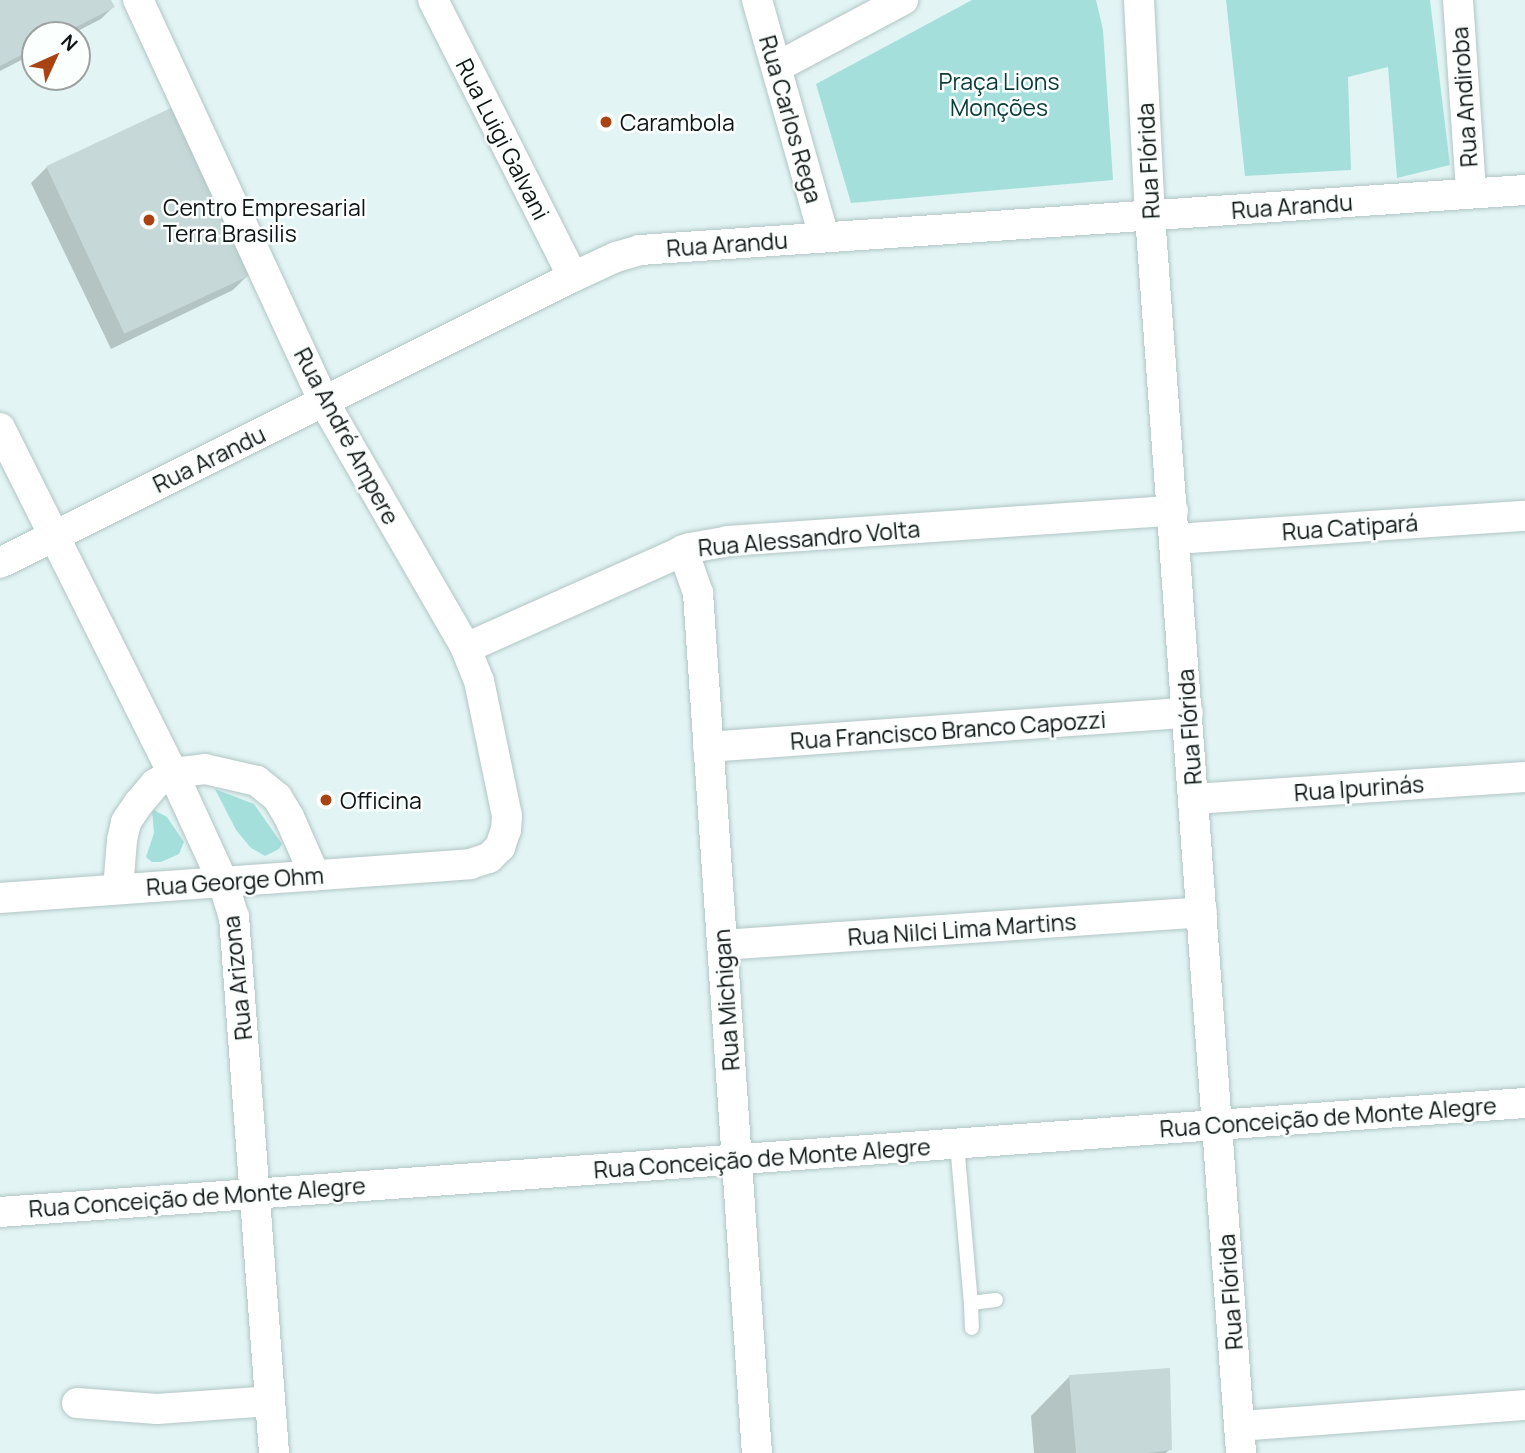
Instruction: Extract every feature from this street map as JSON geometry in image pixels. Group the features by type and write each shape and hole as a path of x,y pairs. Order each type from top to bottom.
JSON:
{"street":[{"name":"Rua André Ampere","path":"138,0 324,402 466,648 479,681 507,816 500,847 489,858 470,864"},
{"name":"Rua Luigi Galvani","path":"433,0 573,277"},
{"name":"Rua Carlos Rega","path":"757,0 824,237"},
{"path":"777,67 902,0"},
{"name":"Rua Flórida","path":"1139,0 1150,216 1240,1439"},
{"name":"Rua Andiroba","path":"1458,0 1471,193"},
{"name":"Rua Arandu","path":"0,563 573,277 615,257 640,250 1525,190"},
{"name":"Rua Arizona","path":"0,428 173,773 223,882 234,918 274,1453"},
{"name":"Rua Catipará","path":"1174,525 1525,516"},
{"name":"Rua Alessandro Volta","path":"466,648 683,550 728,541 1174,525"},
{"name":"Rua Michigan","path":"683,550 698,593 757,1453"},
{"name":"Rua Francisco Branco Capozzi","path":"708,747 1188,713"},
{"path":"118,889 126,822 155,784 173,773 205,769 257,780 277,797 289,817 315,876"},
{"name":"Rua Ipurinás","path":"1194,799 1525,777"},
{"name":"Rua George Ohm","path":"0,898 470,864"},
{"name":"Rua Nilci Lima Martins","path":"722,945 1202,912"},
{"name":"Rua Conceição de Monte Alegre","path":"0,1212 1525,1103"},
{"path":"77,1403 157,1409 270,1401"},
{"path":"1240,1439 1525,1405"}],"lane":[{"path":"957,1144 972,1328"},
{"path":"971,1303 996,1300"}],"green space":[{"name":"Praça Lions Monções","path":"972,0 1096,0 1103,30 1113,180 851,203 816,84"},
{"path":"1226,0 1430,0 1450,165 1397,178 1388,67 1348,77 1351,170 1245,176"},
{"path":"215,789 254,804 282,844 279,849 265,856 251,848 236,830"},
{"path":"152,809 167,817 184,842 179,854 161,862 152,862 146,857 154,833"}],"building":[{"path":"0,0 111,0 115,7 88,21 21,21 21,55 0,66"},
{"name":"Centro Empresarial Terra Brasilis","path":"173,107 251,275 124,334 46,166"},
{"path":"1170,1368 1172,1450 1147,1453 1076,1453 1069,1375"}],"place":[{"name":"Carambola","path":"606,122"},
{"name":"Centro Empresarial Terra Brasilis","path":"149,220"},
{"name":"Officina","path":"326,800"}]}
